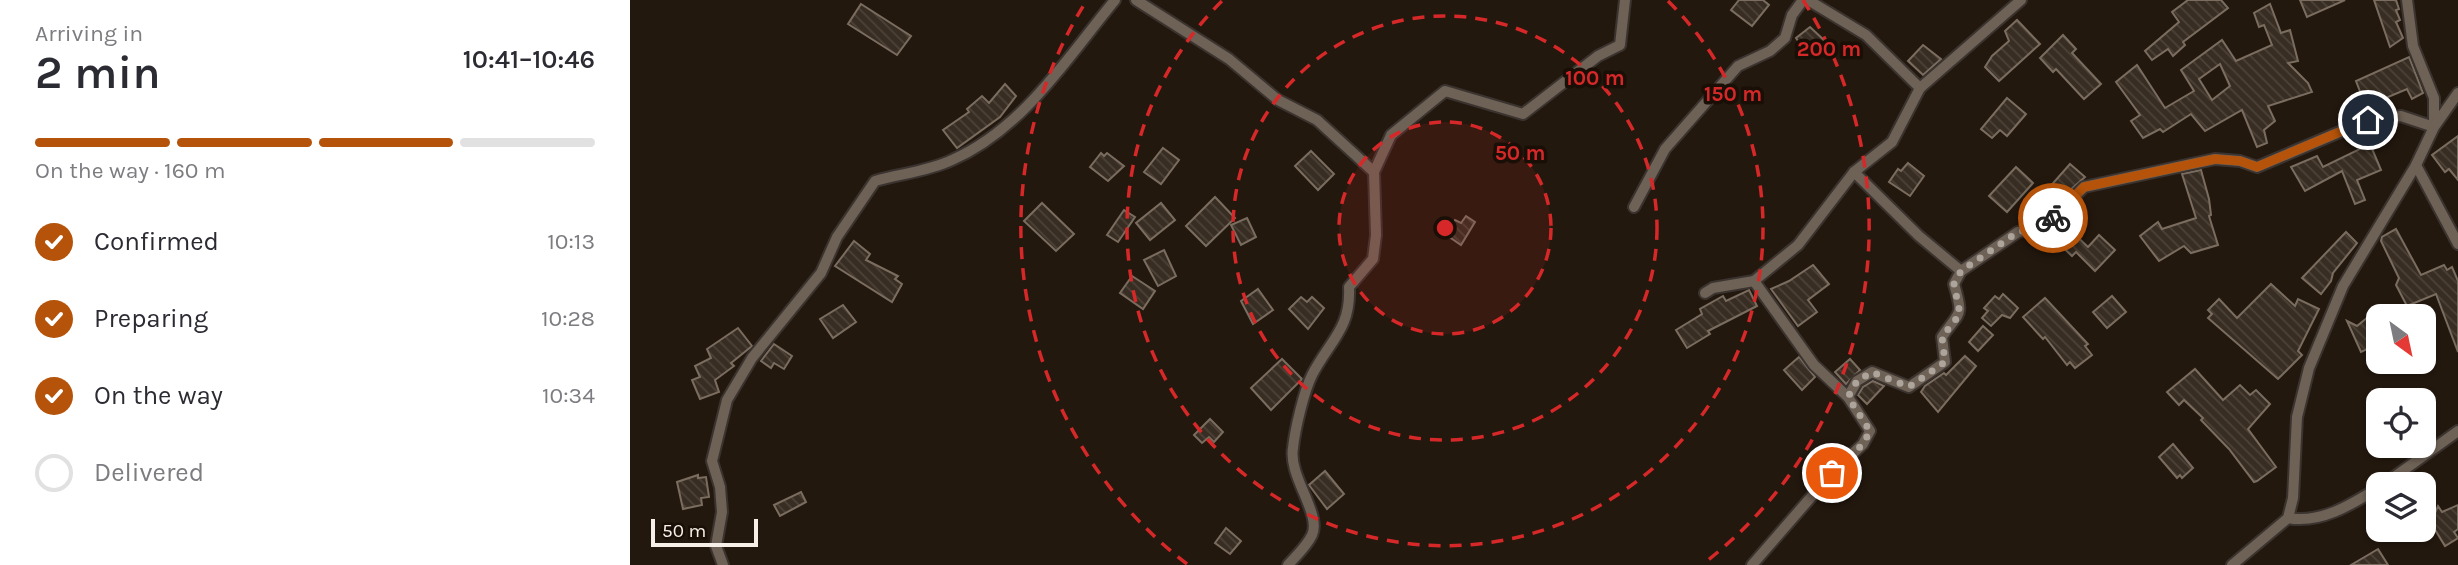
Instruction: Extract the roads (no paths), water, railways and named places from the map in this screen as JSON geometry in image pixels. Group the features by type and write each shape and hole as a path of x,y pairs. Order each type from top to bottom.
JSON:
{"street":[{"path":"723,565 716,546 722,512 720,486 712,461 727,400 752,358 821,273 837,237 875,181 952,161 1003,130 1035,98 1115,0"},
{"path":"1136,0 1229,59 1278,100 1317,120 1374,172"},
{"path":"1288,565 1313,534 1313,510 1301,491 1292,451 1311,376 1345,324 1350,308 1349,287 1373,259 1376,234 1374,172 1391,135 1445,91 1523,114 1598,55 1620,45 1625,0"},
{"path":"1634,207 1665,149 1738,66 1770,51 1784,38 1792,15 1805,0 1866,35 1920,88"},
{"path":"1705,293 1713,288 1754,281 1798,246 1854,172 1892,142 1920,88 2021,0"},
{"path":"2407,0 2413,46 2434,98 2434,127"},
{"path":"2232,565 2288,517 2292,498 2297,416 2309,368 2343,286 2416,164 2434,127 2458,93"},
{"path":"1848,397 1857,381 1872,372 1909,387 1945,362 1942,337 1960,314 1954,284 1961,271 2018,232 2044,226 2084,187 2215,159 2240,161 2257,167 2368,120 2401,116 2434,127"},
{"path":"2416,164 2458,244"},
{"path":"1854,172 1919,236 1961,271"},
{"path":"1752,565 1832,473 1863,444 1870,431 1848,397 1814,365 1754,281"},
{"path":"2401,472 2458,430"},
{"path":"2288,517 2303,521 2332,513 2366,495"}]}
